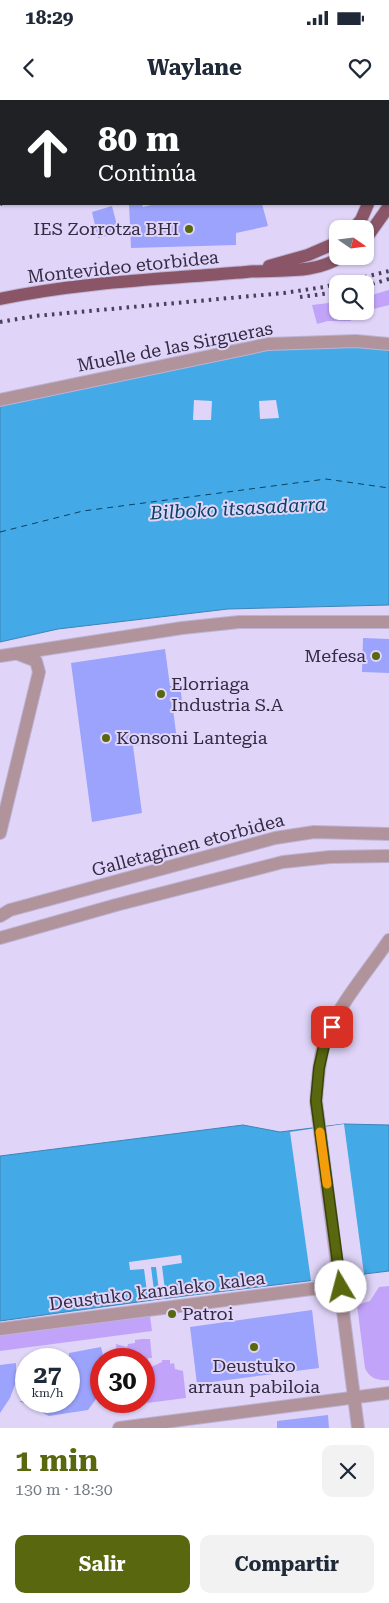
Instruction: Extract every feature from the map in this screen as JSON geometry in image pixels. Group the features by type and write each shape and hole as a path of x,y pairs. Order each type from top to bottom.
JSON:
{"main road":[{"path":"361,220 368,205"},
{"path":"374,227 389,206"},
{"name":"Montevideo etorbidea","path":"250,271 308,255 329,246"},
{"name":"Montevideo etorbidea","path":"0,299 29,293 250,271 296,270 329,264"}],"street":[{"name":"Muelle de las Sirgueras","path":"0,400 268,344 356,341 389,344"},
{"path":"0,656 182,628 239,622 389,622"},
{"path":"38,666 51,648"},
{"path":"0,834 38,681 36,661 16,654"},
{"name":"Galletaginen etorbidea","path":"0,916 10,910 275,838 314,832 389,834"},
{"path":"0,938 125,902 283,862 330,857 389,856"},
{"path":"358,1428 316,1101 319,1068 326,1037 341,1011 389,940"},
{"name":"Deustuko kanaleko kalea","path":"0,1329 319,1288"},
{"path":"119,1428 389,1393"}],"shaded area":[{"path":"389,290 389,305 374,309 374,294"},
{"path":"329,303 329,320 352,320 328,321 317,324 312,305"},
{"path":"389,1286 389,1380 381,1380 371,1376 365,1368 357,1305 370,1301 379,1287"},
{"path":"150,1316 152,1331 0,1351 0,1335"},
{"path":"150,1339 151,1348 116,1348 116,1344 127,1347 128,1344 135,1343 135,1340"},
{"path":"162,1360 170,1360 170,1364 174,1363 175,1369 183,1371 186,1398 155,1402 155,1365 162,1362"}],"water":[{"name":"Bilboko itsasadarra","path":"366,346 389,348 389,605 228,609 58,629 0,642 0,406 268,350"},
{"path":"344,1124 389,1125 389,1271 0,1321 0,1156 243,1125 280,1132"}],"pier":[{"path":"194,400 212,401 211,420 193,420"},
{"path":"276,400 279,418 260,419 259,401"},
{"path":"344,1124 364,1274 311,1281 290,1132"},
{"path":"181,1255 182,1263 162,1266 166,1298 160,1299 156,1267 151,1267 155,1299 148,1300 144,1269 130,1270 129,1262"}],"building":[{"name":"IES Zorrotza BHI","path":"129,205 142,205 143,207 151,205 262,205 268,226 236,233 236,245 131,248"},
{"path":"112,206 119,233 98,238 92,212"},
{"name":"Mefesa","path":"363,638 389,639 389,673 362,672"},
{"name":"Konsoni Lantegia","path":"165,649 170,686 180,685 182,701 172,702 177,740 133,746 142,813 92,822 71,663"},
{"name":"Deustuko arraun pabiloia","path":"312,1310 319,1368 197,1384 190,1327"},
{"path":"90,1349 90,1407 88,1410 80,1411 80,1351"},
{"path":"15,1363 15,1385 10,1398 0,1413 0,1365"},
{"path":"43,1413 68,1413 49,1416"},
{"path":"328,1415 329,1428 277,1428 277,1421"}],"ferry route":[{"path":"0,532 83,511 326,479 389,488"}],"railway":[{"path":"0,322 35,316 284,293 324,287 389,271"},
{"path":"374,283 389,279"},
{"path":"300,297 329,293"}],"slow traffic":[{"path":"320,1132 327,1184"}],"place":[{"name":"IES Zorrotza BHI","path":"189,229"},
{"name":"Mefesa","path":"376,656"},
{"name":"Elorriaga Industria S.A","path":"161,694"},
{"name":"Konsoni Lantegia","path":"106,738"},
{"name":"Patroi","path":"172,1314"},
{"name":"Deustuko arraun pabiloia","path":"254,1347"}],"route":[{"path":"332,1027 326,1037 319,1068 316,1101 341,1287"}]}
